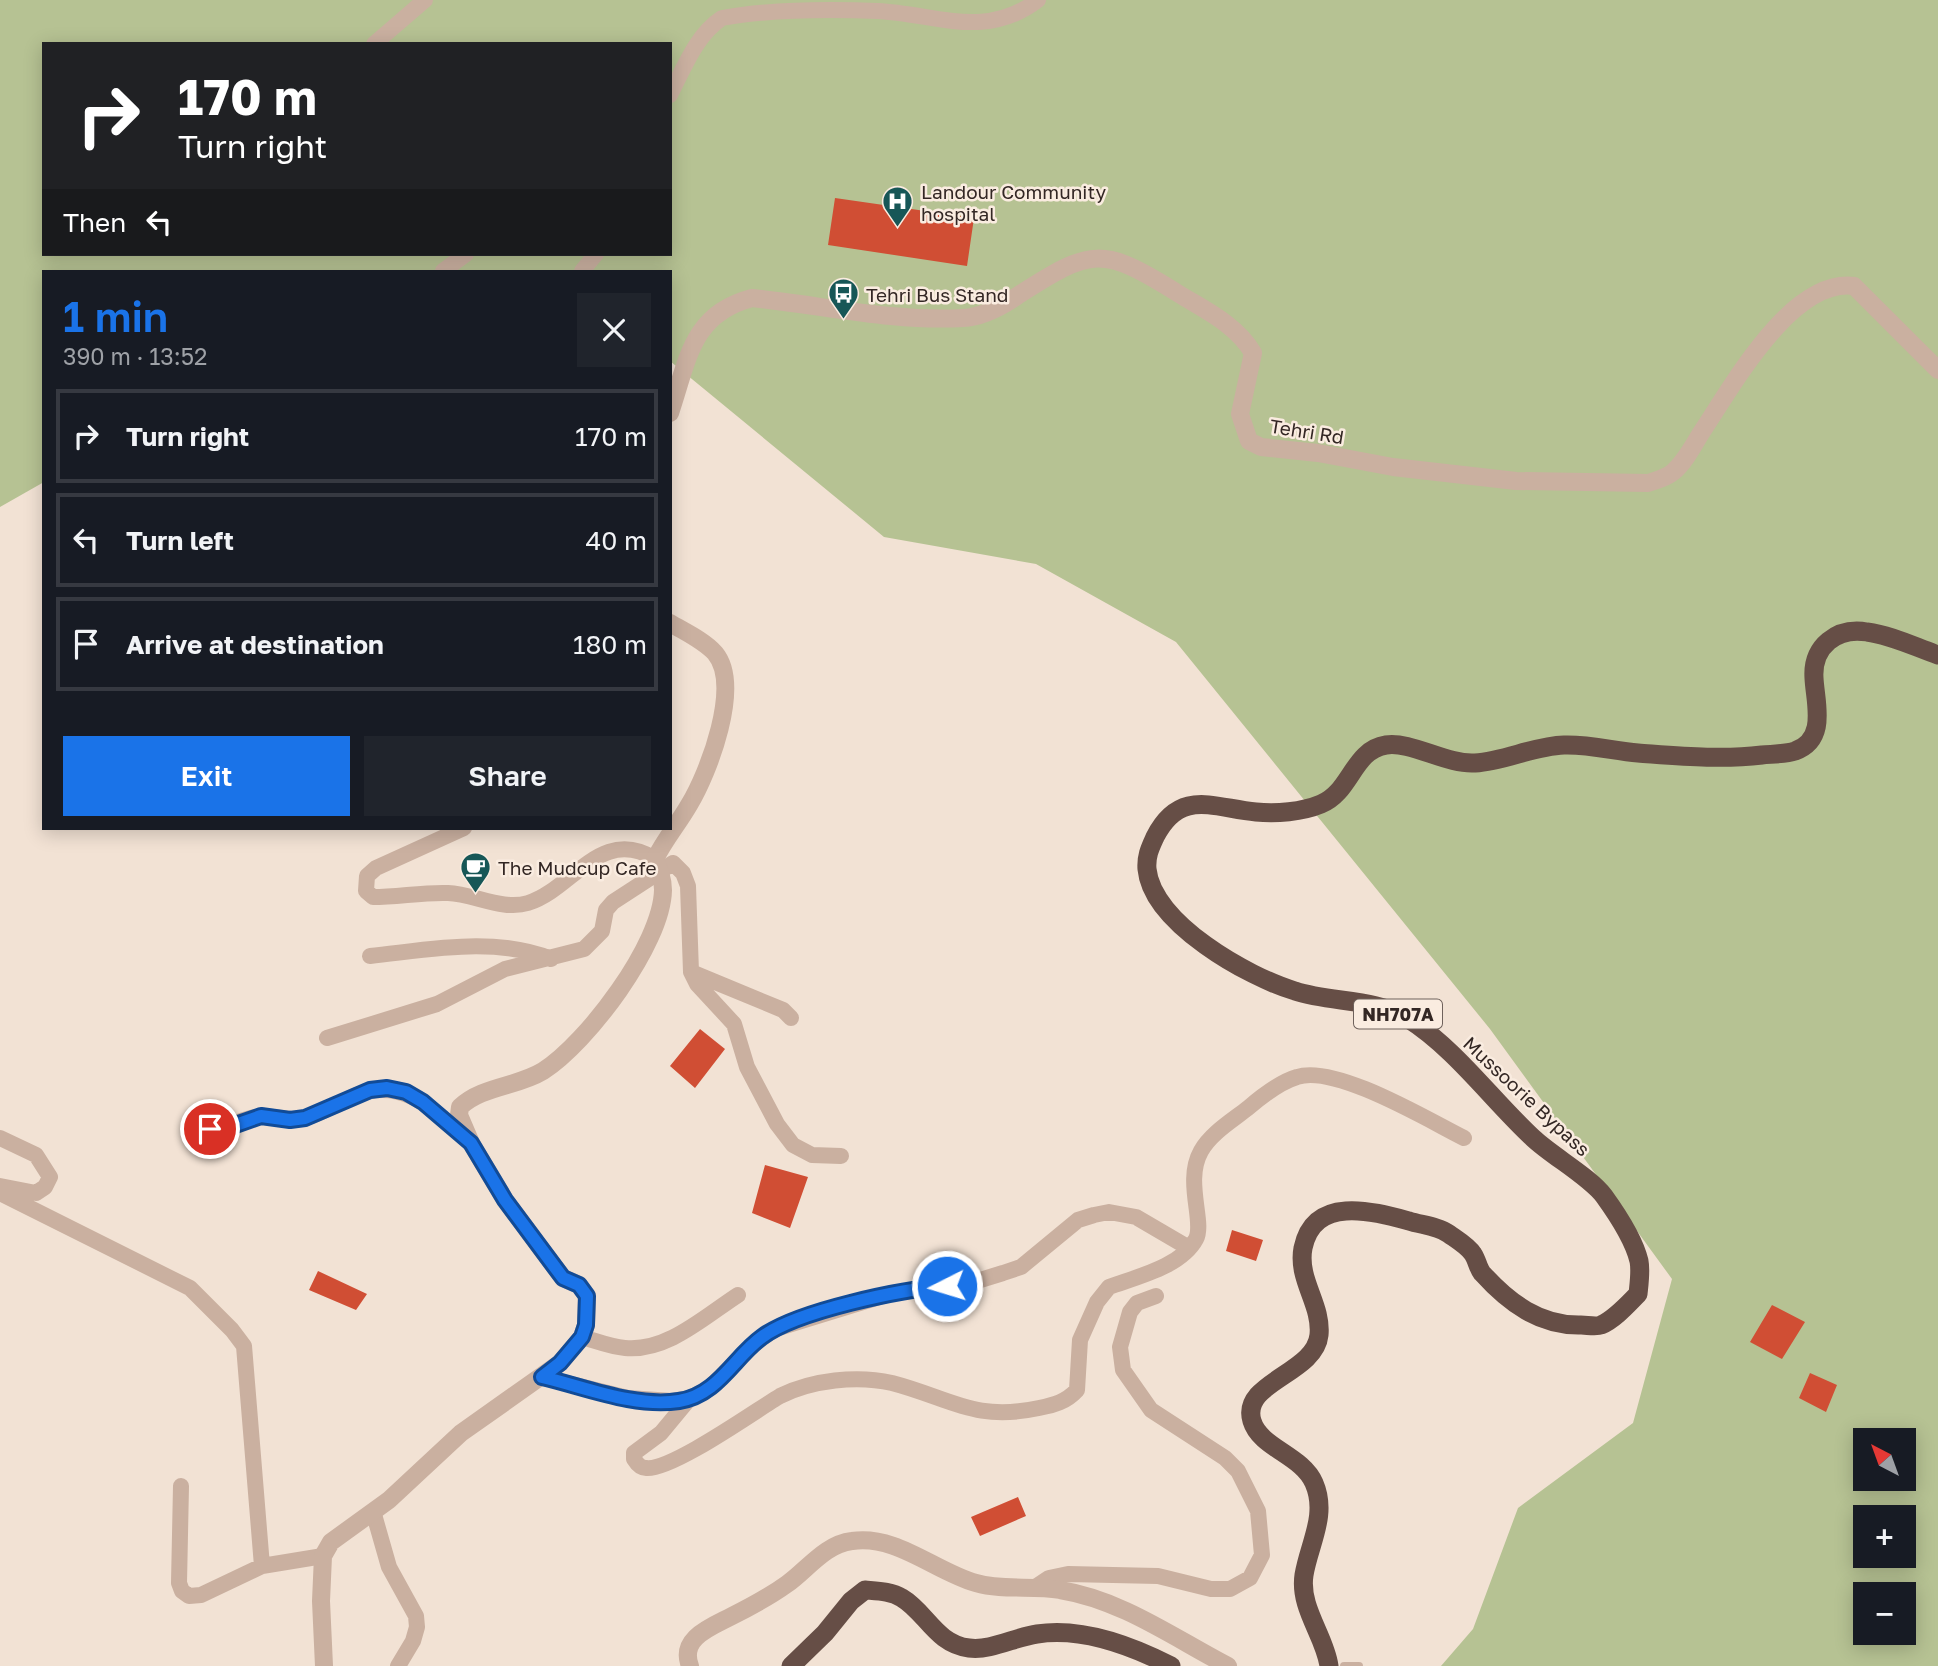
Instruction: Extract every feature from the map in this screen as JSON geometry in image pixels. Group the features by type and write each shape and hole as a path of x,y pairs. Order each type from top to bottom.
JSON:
{"highway":[{"name":"Mussoorie Bypass","path":"1331,1664 1304,1593 1304,1575 1321,1505 1314,1483 1305,1468 1259,1434 1251,1420 1254,1400 1263,1388 1301,1364 1319,1336 1316,1312 1301,1270 1303,1247 1311,1227 1325,1216 1342,1210 1366,1210 1445,1231 1472,1253 1481,1271 1531,1317 1559,1326 1601,1325 1626,1306 1638,1294 1640,1264 1632,1242 1601,1192 1535,1140 1456,1060 1405,1017 1373,1004 1346,1002 1293,991 1236,964 1190,933 1168,911 1153,888 1147,872 1148,852 1161,825 1177,810 1200,803 1255,812 1285,813 1323,804 1343,787 1366,752 1389,744 1472,764 1564,745 1728,759 1795,751 1813,735 1820,706 1813,676 1817,656 1824,643 1836,634 1868,632 1938,655"},
{"path":"791,1666 825,1633 851,1601 865,1590 894,1594 904,1599 934,1633 967,1648 986,1647 1039,1633 1064,1634 1112,1641 1171,1666"}],"street":[{"path":"376,42 425,0"},
{"path":"672,91 692,51 711,25 722,18 809,11 880,11 977,24 1030,7 1038,0"},
{"path":"444,270 463,256"},
{"path":"583,270 594,256"},
{"name":"Tehri Rd","path":"672,407 694,340 716,313 734,303 752,298 876,314 966,318 1006,304 1065,266 1094,256 1146,273 1224,322 1247,343 1253,353 1240,414 1250,441 1261,447 1318,453 1394,467 1516,481 1637,483 1661,479 1681,464 1759,348 1803,302 1840,285 1854,286 1938,370"},
{"path":"672,625 715,653 724,668 727,685 708,762 691,803 672,826"},
{"path":"324,1666 321,1601 323,1556 331,1542 345,1529 373,1511 461,1433 560,1363 582,1337 586,1325 587,1296 579,1285 563,1278 505,1200 471,1143 459,1115 460,1107 479,1094 529,1079 565,1055 582,1038 626,979 657,916 663,892 657,865 643,852 631,849 606,853 582,865 549,892 517,905 449,893 373,897 366,891 368,876 376,868 460,830"},
{"path":"327,1038 437,1004 505,969 584,949 602,931 606,910 657,865 670,830"},
{"path":"657,865 673,863 678,866 688,886 691,972 705,994 734,1024 747,1067 786,1137 793,1145 812,1156 841,1156"},
{"path":"370,956 470,946 532,952 551,959"},
{"path":"691,972 783,1010 791,1018"},
{"path":"690,1398 661,1433 635,1453 634,1459 639,1466 656,1468 670,1463 795,1388 822,1383 847,1380 891,1383 965,1409 993,1414 1059,1404 1077,1390 1080,1382 1080,1340 1102,1293 1109,1287 1164,1265 1189,1248 1199,1231 1193,1195 1201,1152 1254,1103 1297,1076 1310,1074 1339,1079 1464,1138"},
{"path":"210,1129 227,1128 261,1116 290,1120 305,1118 354,1096 387,1088 406,1092 423,1102 471,1143"},
{"path":"0,1138 36,1155 50,1177 45,1186 36,1193 0,1186"},
{"path":"0,1193 190,1288 232,1330 244,1346 248,1362 262,1566"},
{"path":"542,1377 628,1398 672,1401 690,1398 708,1389 726,1374 761,1337 790,1321 892,1293 964,1285 1011,1270 1030,1260 1078,1220 1094,1214 1109,1212 1136,1217 1189,1248"},
{"path":"582,1337 622,1348 652,1347 684,1331 738,1295"},
{"path":"1034,1588 1049,1578 1068,1574 1158,1576 1211,1589 1230,1589 1250,1578 1262,1555 1258,1511 1248,1486 1238,1471 1225,1458 1151,1410 1123,1370 1120,1347 1130,1312 1137,1303 1156,1296"},
{"path":"181,1486 182,1591 190,1596 201,1595 262,1566 323,1556"},
{"path":"373,1511 390,1567 416,1616 414,1641 398,1666"},
{"path":"690,1666 686,1654 688,1647 700,1633 759,1602 837,1545 853,1540 894,1547 975,1583 1061,1590 1104,1602 1152,1622 1228,1666"}],"lane":[{"path":"1331,1664 1359,1666"}],"green space":[{"path":"0,0 1938,0 1938,1666 1441,1666 1473,1629 1518,1508 1633,1423 1672,1279 1490,1029 1176,642 1036,564 884,537 672,363 672,270 42,270 42,483 0,507"}],"building":[{"path":"835,198 974,218 967,266 828,245"},
{"path":"700,1029 725,1049 695,1088 670,1066"},
{"path":"765,1165 808,1177 790,1228 752,1213"},
{"path":"1232,1230 1263,1240 1256,1261 1226,1251"},
{"path":"318,1271 367,1294 356,1310 309,1290"},
{"path":"1772,1305 1805,1322 1782,1359 1750,1342"},
{"path":"1810,1373 1837,1385 1826,1412 1799,1398"},
{"path":"1018,1497 1026,1516 980,1536 971,1517"}],"place":[{"name":"Landour Community hospital","path":"898,229"},
{"name":"Tehri Bus Stand","path":"843,321"},
{"name":"The Mudcup Cafe","path":"475,894"}],"route":[{"path":"210,1129 227,1128 261,1116 290,1120 305,1118 370,1090 387,1088 406,1092 423,1102 471,1143 505,1200 563,1278 579,1285 587,1296 586,1325 582,1337 560,1363 542,1377 628,1398 680,1401 690,1398 708,1389 726,1374 761,1337 790,1321 892,1293 920,1287 947,1286"}]}
